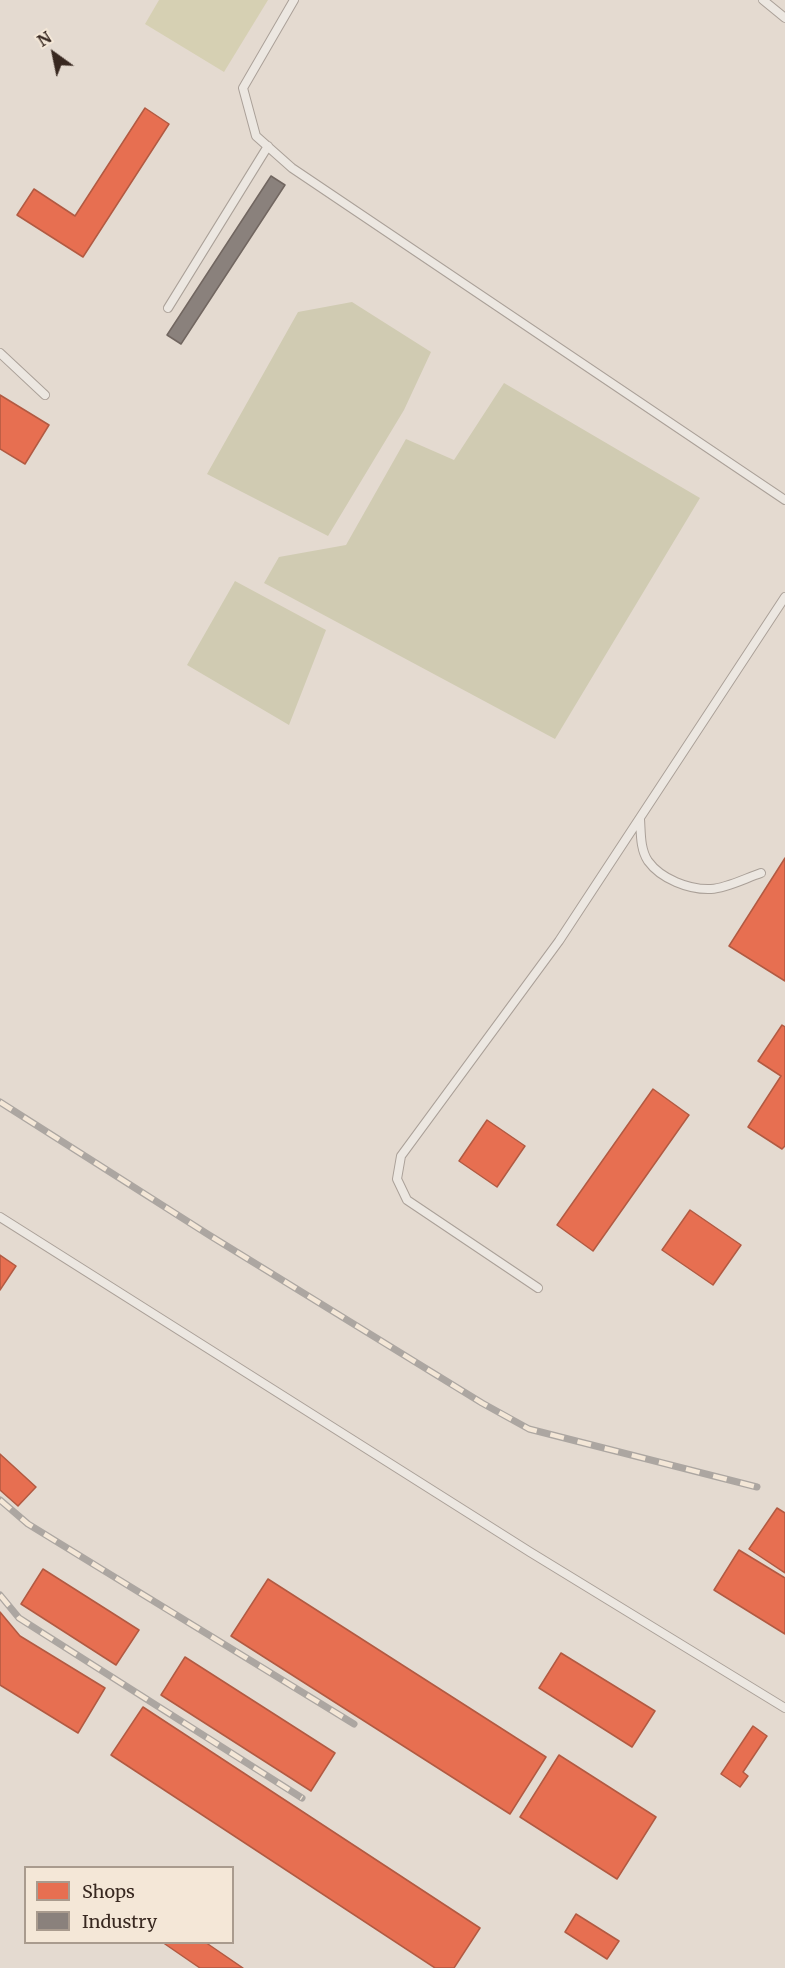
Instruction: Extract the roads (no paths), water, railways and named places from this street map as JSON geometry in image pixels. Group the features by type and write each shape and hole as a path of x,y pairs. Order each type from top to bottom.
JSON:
{"lane":[{"path":"294,0 243,88 256,136 302,174 785,500"},
{"path":"763,0 785,18"},
{"path":"168,308 268,147"},
{"path":"0,353 45,395"},
{"path":"538,1288 407,1200 397,1179 401,1156 559,940 785,597"},
{"path":"639,819 642,844 648,860 660,873 681,885 712,889 761,873"},
{"path":"0,1218 530,1552 785,1708"}],"railway":[{"path":"0,1102 209,1235 482,1403 529,1429 757,1487"},
{"path":"0,1500 28,1524 354,1724"},
{"path":"0,1595 19,1618 302,1798"}]}
